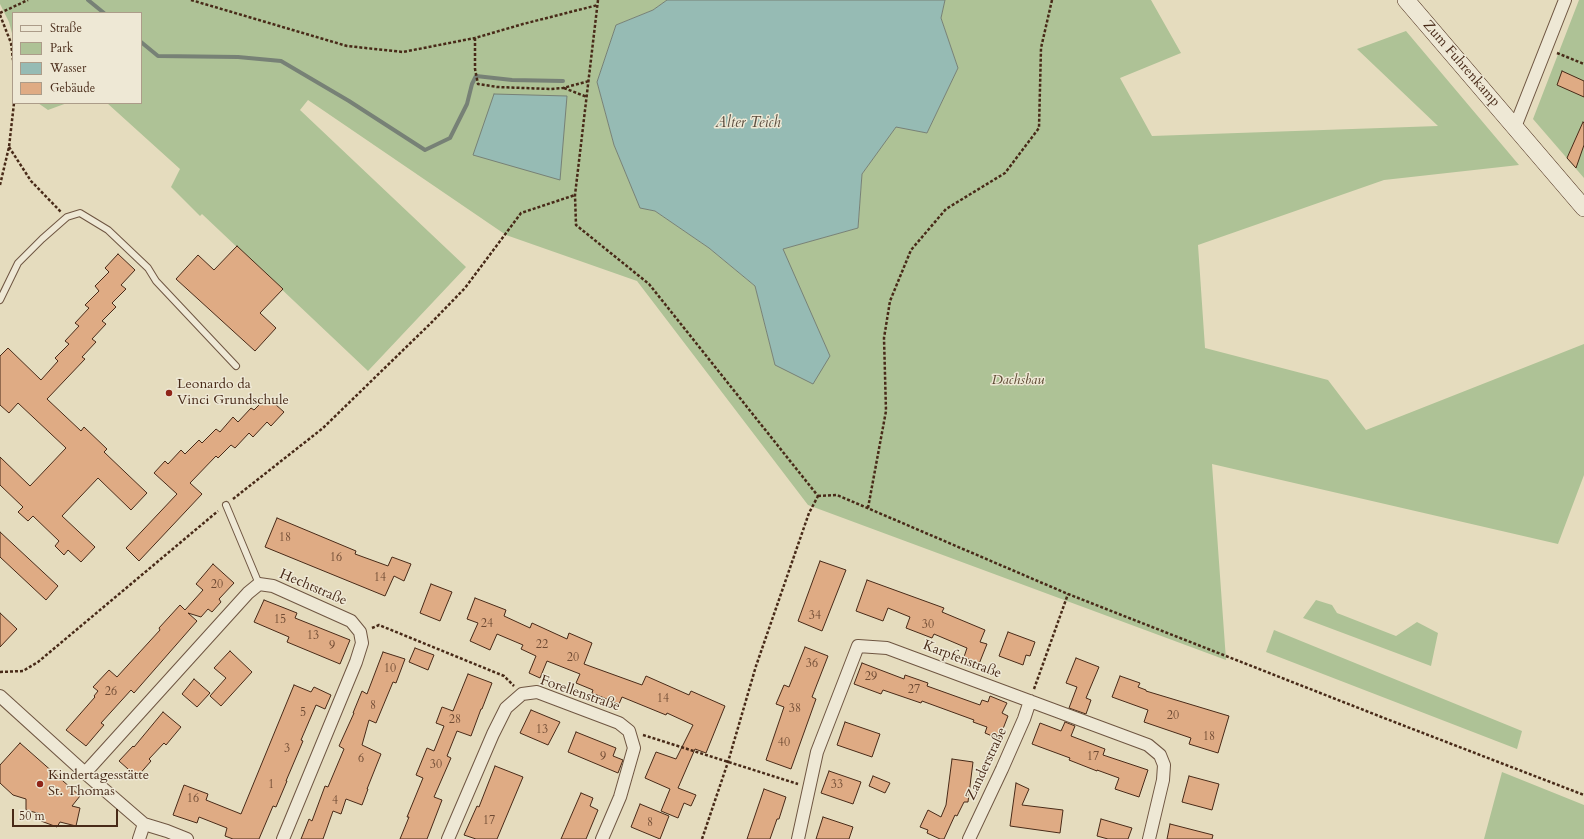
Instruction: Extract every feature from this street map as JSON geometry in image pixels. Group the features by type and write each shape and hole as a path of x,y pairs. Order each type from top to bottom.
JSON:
{"street":[{"name":"Zum Fuhrenkamp","path":"1406,0 1584,208"},
{"name":"Zum Fuhrenkamp","path":"1515,127 1565,0"},
{"name":"Hechtstraße","path":"85,773 248,592 259,584 273,586 351,621 360,632"},
{"path":"283,839 356,662 362,643 360,632"},
{"name":"Karpfenstraße","path":"798,839 817,752 858,646 887,648 1148,745 1160,756 1164,765 1163,780 1149,839"},
{"name":"Forellenstraße","path":"448,839 506,708 522,694 537,692 619,724 629,731 634,748 620,797 602,839"},
{"path":"0,696 144,824 188,839"},
{"name":"Zanderstraße","path":"969,839 1002,769 1024,719 1030,701"},
{"path":"139,839 144,824"}],"lane":[{"path":"0,300 18,263 67,217 80,213 108,230 148,268 156,281 236,366"},
{"path":"226,505 259,584"}],"path":[{"path":"12,52 11,43 0,14 28,0"},
{"path":"191,0 347,46 403,52 475,38 598,5"},
{"path":"598,0 575,195 576,224 649,284 818,496"},
{"path":"868,508 886,411 884,338 890,301 911,250 946,209 1005,173 1039,128 1042,48 1052,0"},
{"path":"475,38 475,70 478,84 497,87 550,89 563,88 589,81"},
{"path":"1545,49 1584,64"},
{"path":"563,88 587,97"},
{"path":"0,185 2,170 9,147 14,104"},
{"path":"9,147 31,181 56,208 67,217"},
{"path":"0,672 23,671 38,662 226,505 323,428 465,288 521,213 575,195"},
{"path":"818,496 837,495 1068,594 1584,795"},
{"path":"702,839 728,762 756,666 809,513 818,496"},
{"path":"1030,701 1068,594"},
{"path":"360,632 380,625 504,676 522,694"},
{"path":"629,731 809,787"}],"green space":[{"name":"Dachsbau","path":"0,0 667,0 653,10 616,25 597,82 614,145 640,207 655,211 709,248 755,286 775,365 830,356 782,249 858,228 862,174 896,126 927,133 958,68 941,18 945,0 1151,0 1181,53 1120,78 1152,136 1438,126 1357,49 1406,31 1519,165 1384,180 1198,245 1205,348 1328,380 1366,430 1584,344 1584,475 1558,544 1212,464 1226,660 808,505 637,281 506,235 308,100 300,110 466,267 368,371 202,214 200,216 171,187 180,169 108,104 142,104 142,12 12,12 12,33 9,22 0,4"},
{"path":"1579,0 1584,0 1584,178 1533,119"},
{"path":"39,104 64,104 48,110"},
{"path":"1316,600 1332,605 1337,613 1396,636 1417,622 1438,633 1431,666 1303,618"},
{"path":"1274,630 1522,731 1517,749 1266,652"},
{"path":"1502,772 1584,805 1584,839 1484,839"}],"water":[{"name":"Alter Teich","path":"667,0 945,0 941,18 958,68 927,133 896,127 862,174 858,228 783,249 830,356 813,384 775,365 755,286 709,248 655,211 640,208 614,145 597,82 616,25 653,10"},
{"path":"494,94 567,96 560,180 473,155"}],"building":[{"path":"1562,71 1584,81 1584,97 1557,85"},
{"path":"1583,122 1584,145 1576,168 1567,158"},
{"path":"237,246 283,289 260,313 276,328 255,351 176,279 198,255 214,270"},
{"path":"118,254 135,270 121,285 126,289 112,303 116,307 102,321 106,324 92,339 96,342 82,357 85,359 47,399 81,431 84,427 107,449 104,452 147,493 131,510 98,478 62,516 95,547 81,562 68,550 64,555 55,546 59,541 33,516 28,521 18,512 23,507 0,485 0,457 30,486 66,448 18,403 9,413 0,405 0,356 8,348 41,380 58,361 55,358 69,344 65,341 79,326 75,323 89,308 85,305 99,291 95,286 109,272 105,268"},
{"path":"267,397 284,412 271,426 267,422 253,437 249,433 235,448 231,445 218,458 216,456 190,483 202,494 139,561 126,548 177,494 154,473 165,461 168,464 181,450 185,454 199,440 202,443 216,429 220,432 233,417 238,422 251,408 254,410"},
{"path":"277,518 356,551 355,554 388,566 392,557 411,564 404,581 394,576 385,596 265,547"},
{"path":"0,532 58,586 46,600 0,557"},
{"path":"820,561 846,570 822,631 798,621"},
{"path":"213,564 234,583 219,599 221,602 212,612 208,609 201,617 188,613 197,621 134,693 131,690 101,723 104,725 86,746 66,730 95,697 94,696 98,691 93,687 109,670 117,677 160,630 159,628 180,605 185,610 203,590 196,584"},
{"path":"867,580 944,608 942,612 985,630 980,642 987,644 979,664 964,657 967,648 934,634 932,638 906,628 910,617 888,608 883,621 856,611"},
{"path":"431,584 452,592 440,621 420,613"},
{"path":"475,598 506,610 504,616 530,628 532,623 567,639 569,633 592,643 584,664 642,685 646,676 689,695 691,691 725,706 706,753 695,749 678,788 696,795 691,806 684,803 678,818 661,811 670,789 645,778 656,752 676,759 693,725 667,713 666,715 622,697 619,704 592,693 593,690 576,683 580,674 547,661 540,678 529,673 536,656 521,649 523,645 497,634 490,650 470,641 478,623 467,619"},
{"path":"264,600 297,613 295,618 350,640 340,664 287,642 289,637 254,622"},
{"path":"0,613 17,629 0,647"},
{"path":"1008,632 1035,642 1030,656 1026,655 1023,665 999,656"},
{"path":"805,647 828,656 812,697 816,699 791,769 766,760 784,707 776,704 784,685 789,687"},
{"path":"415,648 434,655 428,670 409,662"},
{"path":"230,651 252,672 221,706 210,696 226,678 214,668"},
{"path":"383,652 405,659 396,683 393,682 376,723 369,720 362,745 381,754 362,805 346,799 341,814 333,811 323,839 301,839 309,819 312,821 325,786 328,787 344,749 339,746 362,691 367,694"},
{"path":"1076,658 1099,667 1086,698 1091,700 1086,714 1069,708 1077,687 1066,683"},
{"path":"862,663 904,679 905,675 928,683 927,686 980,705 982,700 988,702 990,696 1007,703 1002,713 1008,716 999,739 985,733 987,727 973,722 974,720 922,701 921,703 883,690 881,694 854,684"},
{"path":"468,674 492,683 471,736 457,731 447,756 451,758 434,797 442,800 427,839 400,839 409,817 407,817 423,778 416,775 427,748 434,751 444,726 436,723 442,707 453,711"},
{"path":"1120,676 1140,683 1138,687 1146,691 1229,716 1218,753 1189,744 1191,738 1144,722 1148,710 1112,697"},
{"path":"194,679 210,693 197,707 182,694"},
{"path":"294,685 311,692 314,687 331,695 325,709 316,705 276,807 273,806 259,839 233,839 225,836 227,828 199,817 197,823 173,815 184,785 208,794 206,800 241,814"},
{"path":"531,710 560,722 548,745 520,733"},
{"path":"163,712 181,727 166,745 164,743 149,759 151,761 137,777 119,761 133,746 134,747"},
{"path":"845,722 880,734 872,757 837,745"},
{"path":"1065,722 1075,726 1071,736 1105,749 1103,755 1148,770 1139,797 1115,789 1119,778 1097,771 1069,760 1070,758 1032,744 1040,723 1061,731"},
{"path":"576,732 616,748 613,756 623,760 618,773 568,752"},
{"name":"Kindertagesstätte St. Thomas","path":"20,743 80,796 72,806 80,808 76,826 60,822 57,827 41,821 41,814 26,810 26,799 13,795 0,783 0,765"},
{"path":"952,759 973,762 968,802 964,802 957,816 955,815 944,839 940,839 927,833 928,830 920,827 928,810 941,817 946,805"},
{"path":"495,766 523,777 497,839 476,839 464,835 477,806 479,807"},
{"path":"829,771 861,782 853,804 821,793"},
{"path":"873,776 890,783 885,793 869,786"},
{"path":"1189,776 1219,784 1212,810 1182,802"},
{"path":"1016,783 1029,789 1022,805 1063,810 1060,833 1010,826"},
{"path":"764,789 786,797 779,819 777,819 770,839 747,839"},
{"path":"581,793 593,798 590,806 598,810 586,839 561,839"},
{"path":"640,804 669,816 660,839 631,827"},
{"path":"823,817 853,827 849,839 816,839"},
{"path":"1101,819 1132,828 1128,839 1108,839 1097,836"},
{"path":"1170,824 1213,835 1212,839 1167,839"}],"waterway":[{"path":"88,0 103,12"},
{"path":"142,43 158,56 238,57 281,61 349,101 425,150 450,138 467,104 472,84 476,76 512,80 563,81"}],"place":[{"name":"Leonardo da Vinci Grundschule","path":"169,393"},
{"name":"Kindertagesstätte St. Thomas","path":"40,784"}]}
